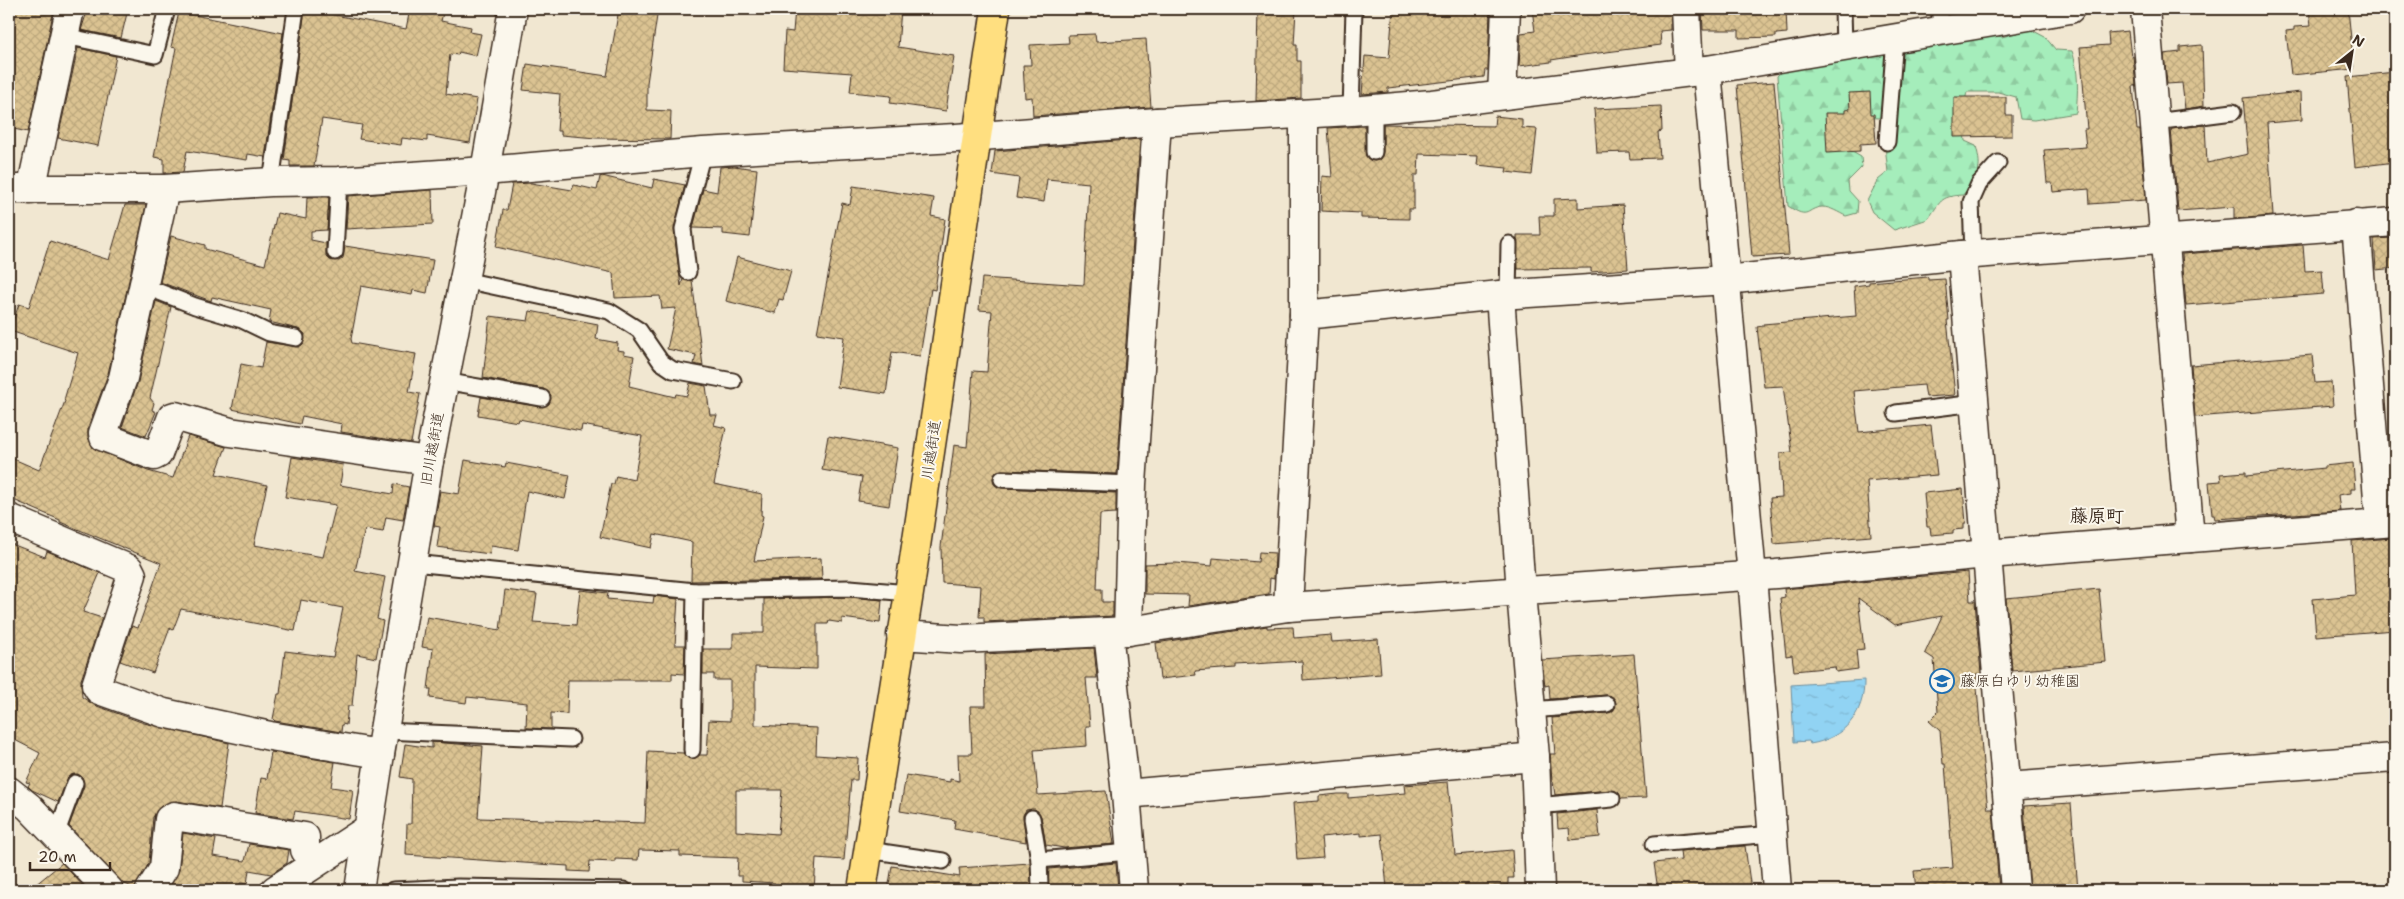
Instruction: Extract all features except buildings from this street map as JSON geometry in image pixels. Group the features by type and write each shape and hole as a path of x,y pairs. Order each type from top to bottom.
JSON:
{"highway":[{"name":"川越街道","path":"862,890 909,593 996,9"}],"street":[{"path":"70,9 65,36 20,189 165,189 270,182 339,181 485,171 703,152 977,137 1157,122 1304,115 1362,110 1698,71 1895,38 1940,20 2070,9"},
{"name":"旧川越街道","path":"359,890 429,462 485,171 512,9"},
{"path":"1502,95 1506,9"},
{"path":"1686,9 1698,71 1726,280 1777,890"},
{"path":"2145,9 2190,538"},
{"path":"1288,607 1304,315 1304,115"},
{"path":"1134,890 1129,852 1118,631 1132,484 1157,122"},
{"path":"165,189 123,378 103,433 104,436 154,456 158,454 172,417 175,416 230,432 429,462"},
{"path":"1304,315 1504,295 1726,280 1968,254 2395,222"},
{"path":"902,635 961,639 1118,631 1288,607 1752,576 1987,554 2387,522 2356,224"},
{"path":"1968,254 1975,403 2015,890"},
{"path":"1504,295 1521,592 1535,757 1540,890"},
{"path":"9,518 129,569 132,575 96,685 99,690 164,713 270,736 382,743"},
{"path":"1126,794 1535,757"},
{"path":"2006,787 2395,758"},
{"path":"9,791 29,807 110,890"},
{"path":"150,890 164,868 170,819 174,816 305,836 305,850 314,864"},
{"path":"275,890 368,829"}],"lane":[{"path":"65,36 154,55 167,9"},
{"path":"270,182 296,9"},
{"path":"1354,9 1362,110 1374,152"},
{"path":"1843,9 1844,47"},
{"path":"1887,142 1895,38"},
{"path":"2154,122 2233,112"},
{"path":"688,272 683,229 703,152"},
{"path":"1968,254 1971,202 1979,184 1998,163"},
{"path":"334,252 339,181"},
{"path":"1504,295 1509,244"},
{"path":"464,280 608,311 639,330 661,362 673,370 733,381"},
{"path":"144,286 195,306 242,320 269,333 296,338"},
{"path":"444,381 542,398"},
{"path":"1896,413 1975,403"},
{"path":"1002,478 1132,484"},
{"path":"413,563 695,590 850,588 909,593"},
{"path":"692,750 695,590"},
{"path":"1531,710 1607,704"},
{"path":"382,743 571,739"},
{"path":"56,835 75,783"},
{"path":"1537,806 1612,799"},
{"path":"1032,818 1039,860 1040,886"},
{"path":"1654,844 1773,834"},
{"path":"868,850 943,861"},
{"path":"1039,860 1129,852"},
{"path":"393,890 458,887 624,890"}],"green space":[{"path":"2030,29 2045,37 2056,50 2072,51 2076,66 2076,113 2034,120 2020,119 2016,97 1998,92 1967,92 1962,114 1965,141 1976,146 1978,155 1979,167 1976,177 1963,195 1949,197 1941,201 1928,219 1894,230 1872,212 1867,201 1878,180 1888,172 1883,128 1880,118 1834,116 1833,141 1861,157 1862,167 1848,181 1849,191 1858,201 1857,213 1846,216 1832,209 1822,207 1807,213 1800,213 1788,206 1777,76 1786,66 1983,32 2002,37"}],"water":[{"path":"1864,680 1861,704 1850,723 1842,731 1832,737 1810,744 1809,741 1794,742 1791,685"}],"place":[{"name":"藤原白ゆり幼稚園","path":"1942,681"}],"district":[{"name":"藤原町","path":"2097,516"}]}
